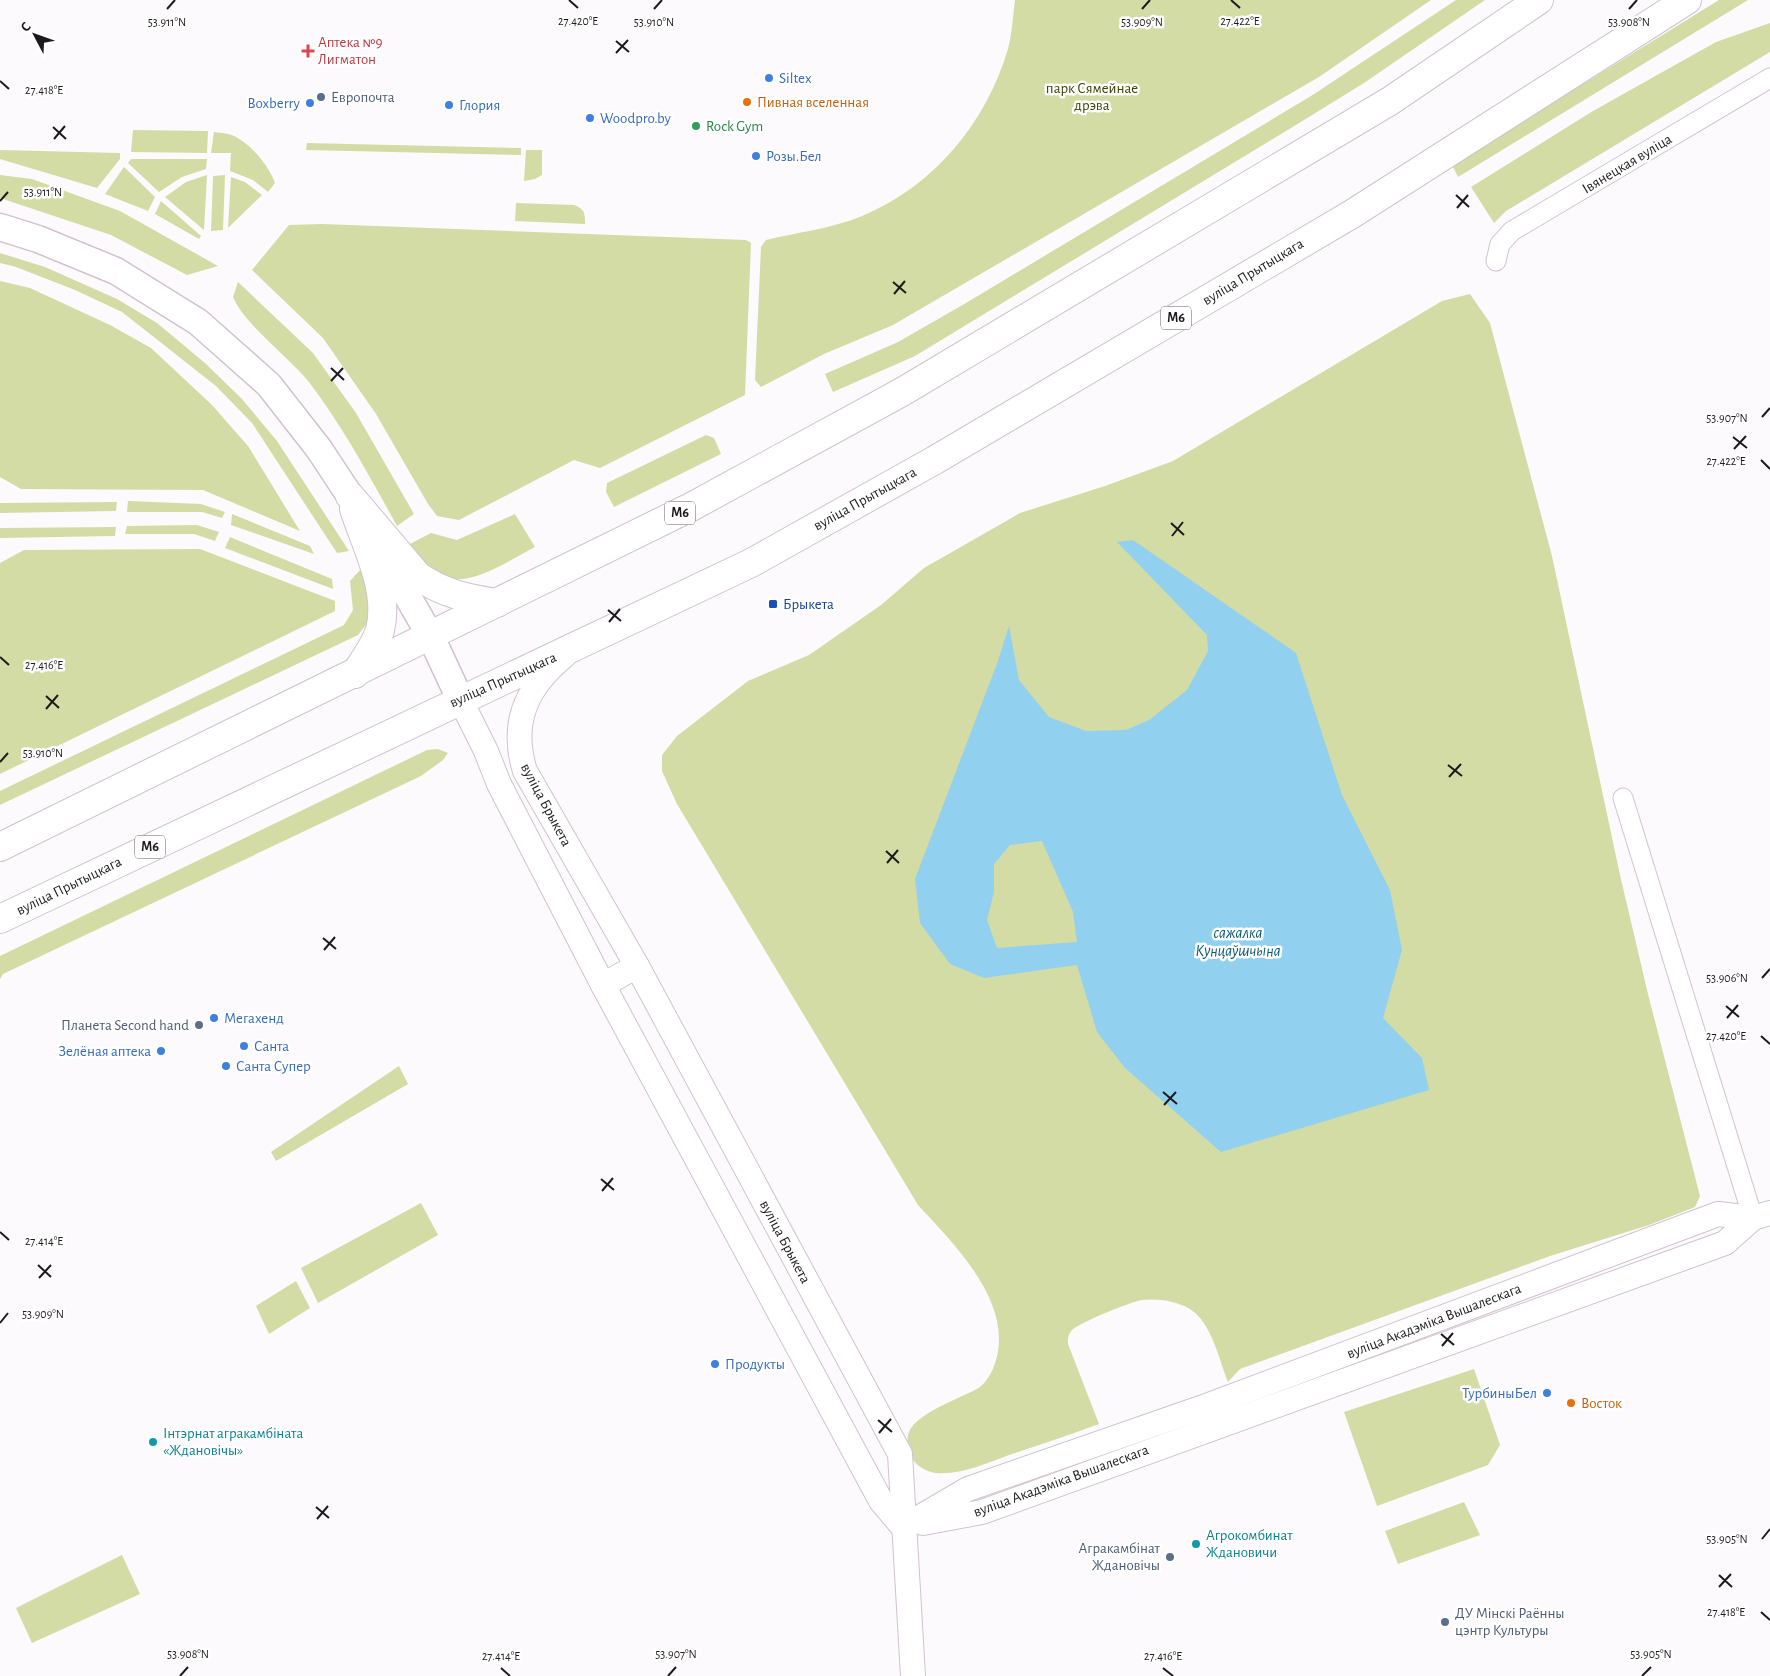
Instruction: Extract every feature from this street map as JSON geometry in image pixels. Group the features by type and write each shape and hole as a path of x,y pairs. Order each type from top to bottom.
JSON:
{"main road":[{"name":"М6","path":"0,847 72,809 431,637 691,507 978,349 1390,101 1539,0"},
{"name":"вуліца Прытыцкага","path":"0,919 752,562 935,460 1352,214 1687,0"},
{"path":"0,227 38,239 116,271 198,322 270,385 319,449 350,496 431,637 460,699"},
{"path":"350,496 418,576 429,584 465,598 497,603"},
{"path":"350,496 382,597 380,630 373,646 355,674"}],"street":[{"name":"Івянецкая вуліца","path":"1496,261 1500,244 1512,231 1770,78"},
{"name":"вуліца Брыкета","path":"574,648 545,672 529,695 519,722 518,751 525,771 637,966 900,1454 913,1676"},
{"name":"вуліца Брыкета","path":"460,699 486,751 499,784 603,985 882,1501 903,1527"},
{"path":"1623,798 1761,1215"},
{"path":"603,985 637,966"},
{"name":"вуліца Акадэміка Вышалескага","path":"903,1527 968,1489 1208,1405 1718,1214 1761,1215"},
{"path":"763,1282 797,1265"}],"green space":[{"name":"парк Сямейнае дрэва","path":"1015,0 1431,0 1319,77 893,325 824,354 761,387 755,380 761,247 766,240 826,227 862,216 912,188 934,169 954,149 986,102 1008,49"},
{"path":"1456,0 1485,0 1364,83 915,356 833,392 825,374 898,342 966,303 1311,96"},
{"path":"1719,0 1748,0 1458,177 1452,165"},
{"path":"1770,23 1770,52 1506,211 1494,223 1471,187 1593,111 1716,42"},
{"path":"133,130 208,131 207,153 131,152"},
{"path":"214,132 234,136 247,144 259,156 275,183 268,192 253,180 230,171 231,153 211,153"},
{"path":"307,143 521,148 521,155 306,150"},
{"path":"0,150 120,153 120,159 97,188 0,159"},
{"path":"526,150 542,150 542,175 535,179 524,181"},
{"path":"131,159 207,159 206,169 182,177 159,192 128,163"},
{"path":"124,167 155,197 148,211 105,194"},
{"path":"0,175 32,179 120,211 218,266 187,275 111,235 0,198"},
{"path":"207,175 204,230 165,197 186,182"},
{"path":"225,175 223,230 211,231 213,176"},
{"path":"231,177 245,182 262,195 228,228"},
{"path":"161,201 201,236 199,239 155,214"},
{"path":"516,203 574,205 584,212 585,224 515,221"},
{"path":"322,224 746,240 751,243 745,395 600,468 574,460 459,520 437,516 428,504 376,414 323,338 252,270 289,225"},
{"path":"0,253 45,267 117,299 157,323 205,363 242,399 277,441 349,551 337,553 252,423 216,386 122,312 75,290 16,267 0,263"},
{"path":"0,281 30,288 110,325 151,348 212,405 248,446 300,531 203,490 21,489 0,477"},
{"path":"238,282 313,353 356,413 414,514 397,526 356,453 309,382 257,329 239,307 233,297"},
{"path":"1470,294 1490,323 1552,556 1620,875 1648,994 1700,1196 1695,1207 1649,1225 1550,1256 1240,1369 1228,1382 1209,1332 1198,1315 1179,1304 1161,1300 1148,1299 1127,1304 1077,1326 1068,1337 1068,1344 1099,1424 964,1470 936,1473 924,1469 914,1461 910,1454 907,1441 909,1432 913,1425 929,1413 979,1388 986,1381 996,1360 999,1338 996,1317 977,1275 948,1238 918,1205 677,804 662,771 662,755 677,736 748,681 809,655 881,605 924,568 1020,513 1105,486 1173,461 1442,301"},
{"path":"706,435 714,438 721,454 614,507 606,492 607,483"},
{"path":"128,501 201,504 225,512 222,518 202,512 127,512"},
{"path":"117,502 116,511 0,513 0,503"},
{"path":"232,514 310,546 314,554 231,525"},
{"path":"515,514 535,547 498,567 470,578 444,577 432,571 408,545 431,533 457,540"},
{"path":"197,525 219,532 215,541 194,534 125,534 127,526"},
{"path":"116,527 115,536 0,538 0,528"},
{"path":"230,537 332,579 333,589 225,548"},
{"path":"200,549 335,601 335,611 0,774 0,563 24,550"},
{"path":"360,570 369,585 369,621 358,635 0,805 0,791 344,625 353,610 350,581"},
{"path":"438,749 448,753 443,760 421,776 3,974 0,979 0,956 427,750"},
{"path":"399,1066 408,1084 276,1161 271,1152"},
{"path":"421,1203 438,1235 318,1303 301,1268"},
{"path":"296,1281 310,1308 269,1334 256,1306"},
{"path":"1474,1369 1500,1445 1488,1465 1377,1506 1344,1412"},
{"path":"1464,1502 1480,1535 1398,1564 1385,1531"},
{"path":"122,1555 140,1594 32,1643 16,1608"}],"water":[{"name":"сажалка Кунцаўшчына","path":"1133,540 1296,653 1342,795 1390,890 1402,950 1383,1018 1422,1058 1429,1090 1221,1152 1125,1068 1097,1032 1077,965 984,978 950,964 920,923 915,879 998,661 1009,626 1019,680 1049,717 1086,731 1126,730 1149,720 1187,690 1208,651 1207,635 1117,542","holes":["1042,841 1073,912 1077,942 997,948 987,920 994,892 994,864 1010,845"]}],"place":[{"name":"Аптека №9 Лигматон","path":"308,51"},
{"name":"Siltex","path":"769,78"},
{"name":"Европочта","path":"321,97"},
{"name":"Пивная вселенная","path":"747,102"},
{"name":"Boxberry","path":"310,103"},
{"name":"Глория","path":"449,105"},
{"name":"Woodpro.by","path":"590,118"},
{"name":"Rock Gym","path":"696,126"},
{"name":"Розы.Бел","path":"756,156"},
{"name":"Брыкета","path":"773,604"},
{"name":"Мегахенд","path":"214,1018"},
{"name":"Планета Second hand","path":"199,1025"},
{"name":"Санта","path":"244,1046"},
{"name":"Зелёная аптека","path":"161,1051"},
{"name":"Санта Супер","path":"226,1066"},
{"name":"Продукты","path":"715,1364"},
{"name":"ТурбиныБел","path":"1547,1393"},
{"name":"Восток","path":"1571,1403"},
{"name":"Інтэрнат агракамбіната «Ждановічы»","path":"153,1442"},
{"name":"Агрокомбинат Ждановичи","path":"1196,1544"},
{"name":"Агракамбінат Ждановічы","path":"1170,1557"},
{"name":"ДУ Мінскі Раённы цэнтр Культуры","path":"1445,1622"}]}
